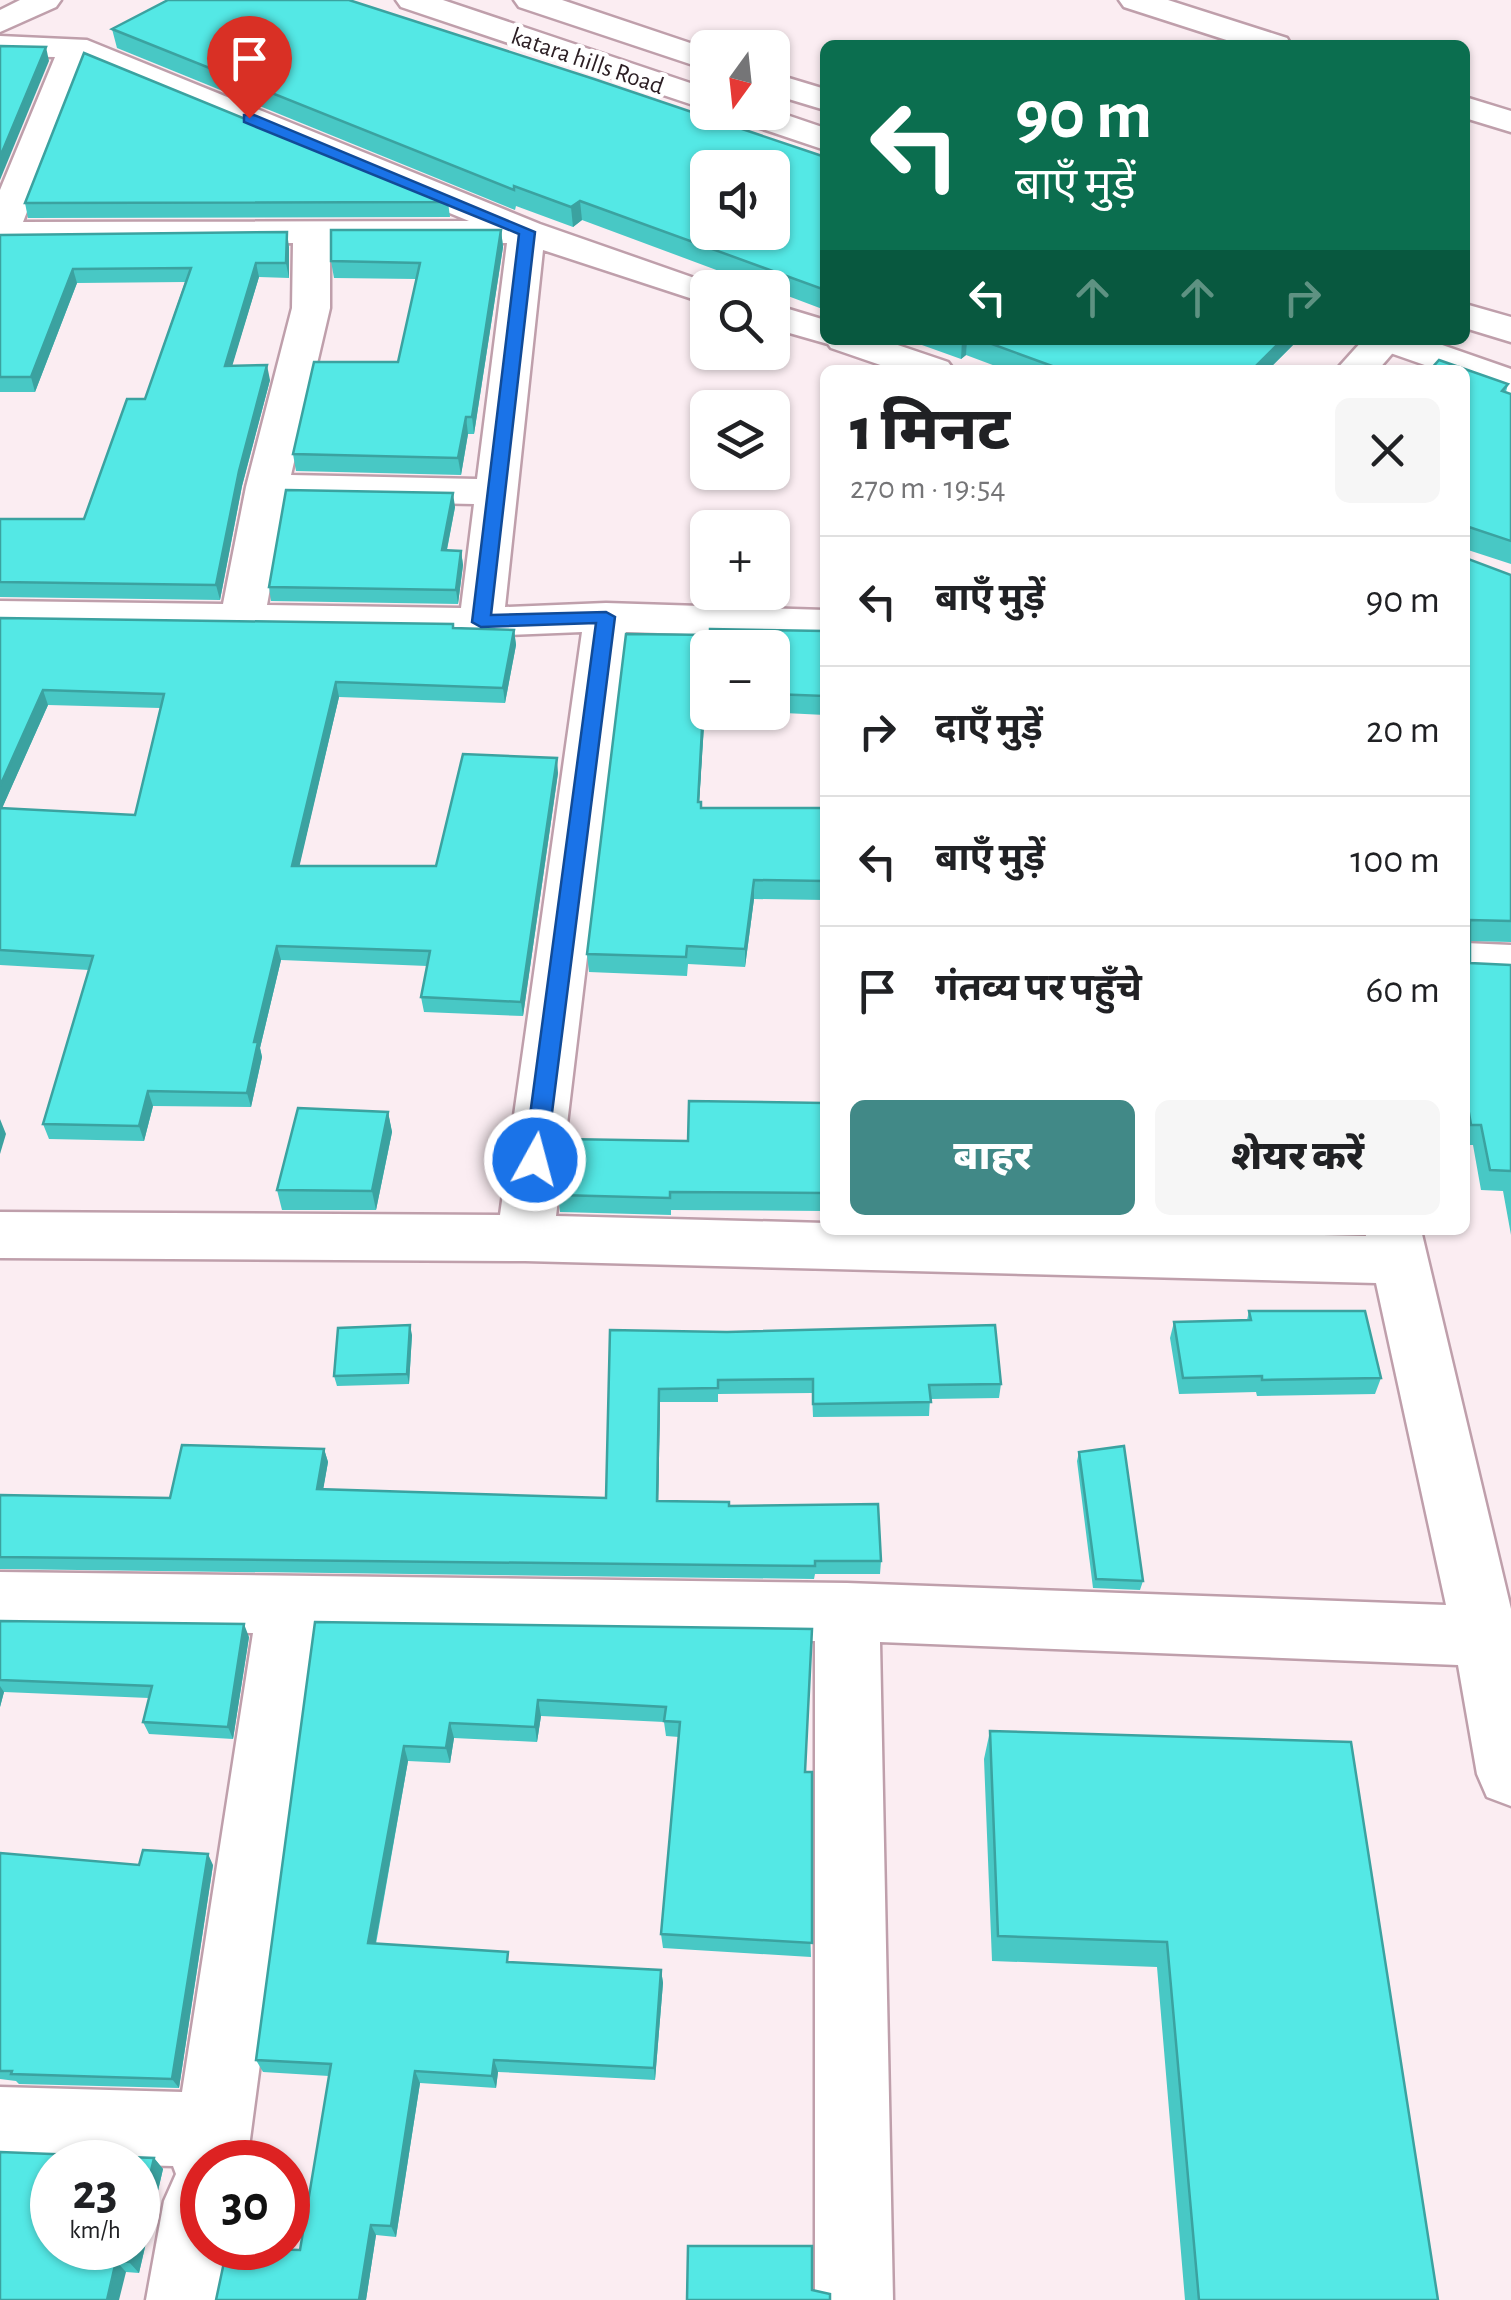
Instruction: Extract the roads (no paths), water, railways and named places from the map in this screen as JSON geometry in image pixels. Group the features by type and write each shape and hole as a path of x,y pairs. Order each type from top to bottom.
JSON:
{"street":[{"path":"0,22 45,0"},
{"name":"katara hills Road","path":"412,0 690,94"},
{"path":"530,0 690,54"},
{"path":"1135,0 1220,12 1267,40"},
{"path":"0,46 75,48 527,232 690,287"},
{"path":"75,48 1,229 527,232"},
{"path":"790,88 820,98"},
{"path":"1470,109 1511,122"},
{"path":"790,128 820,138"},
{"path":"242,618 267,486 311,308 312,231"},
{"path":"481,622 527,232"},
{"path":"1470,317 1511,330"},
{"path":"790,321 820,331"},
{"path":"861,345 919,365"},
{"path":"1361,365 1382,345"},
{"path":"1402,345 1461,365"},
{"path":"1470,368 1511,382"},
{"path":"267,486 497,492"},
{"path":"0,615 481,622 606,617 820,624"},
{"path":"525,1238 606,617"},
{"path":"1470,962 1511,964"},
{"path":"0,1235 1396,1245 1485,1636 1511,1774"},
{"path":"0,1601 847,1612 1485,1636"},
{"path":"213,2140 288,1606"},
{"path":"847,1612 854,2300"},
{"path":"0,2124 180,2159"},
{"path":"185,2300 190,2270"}]}
